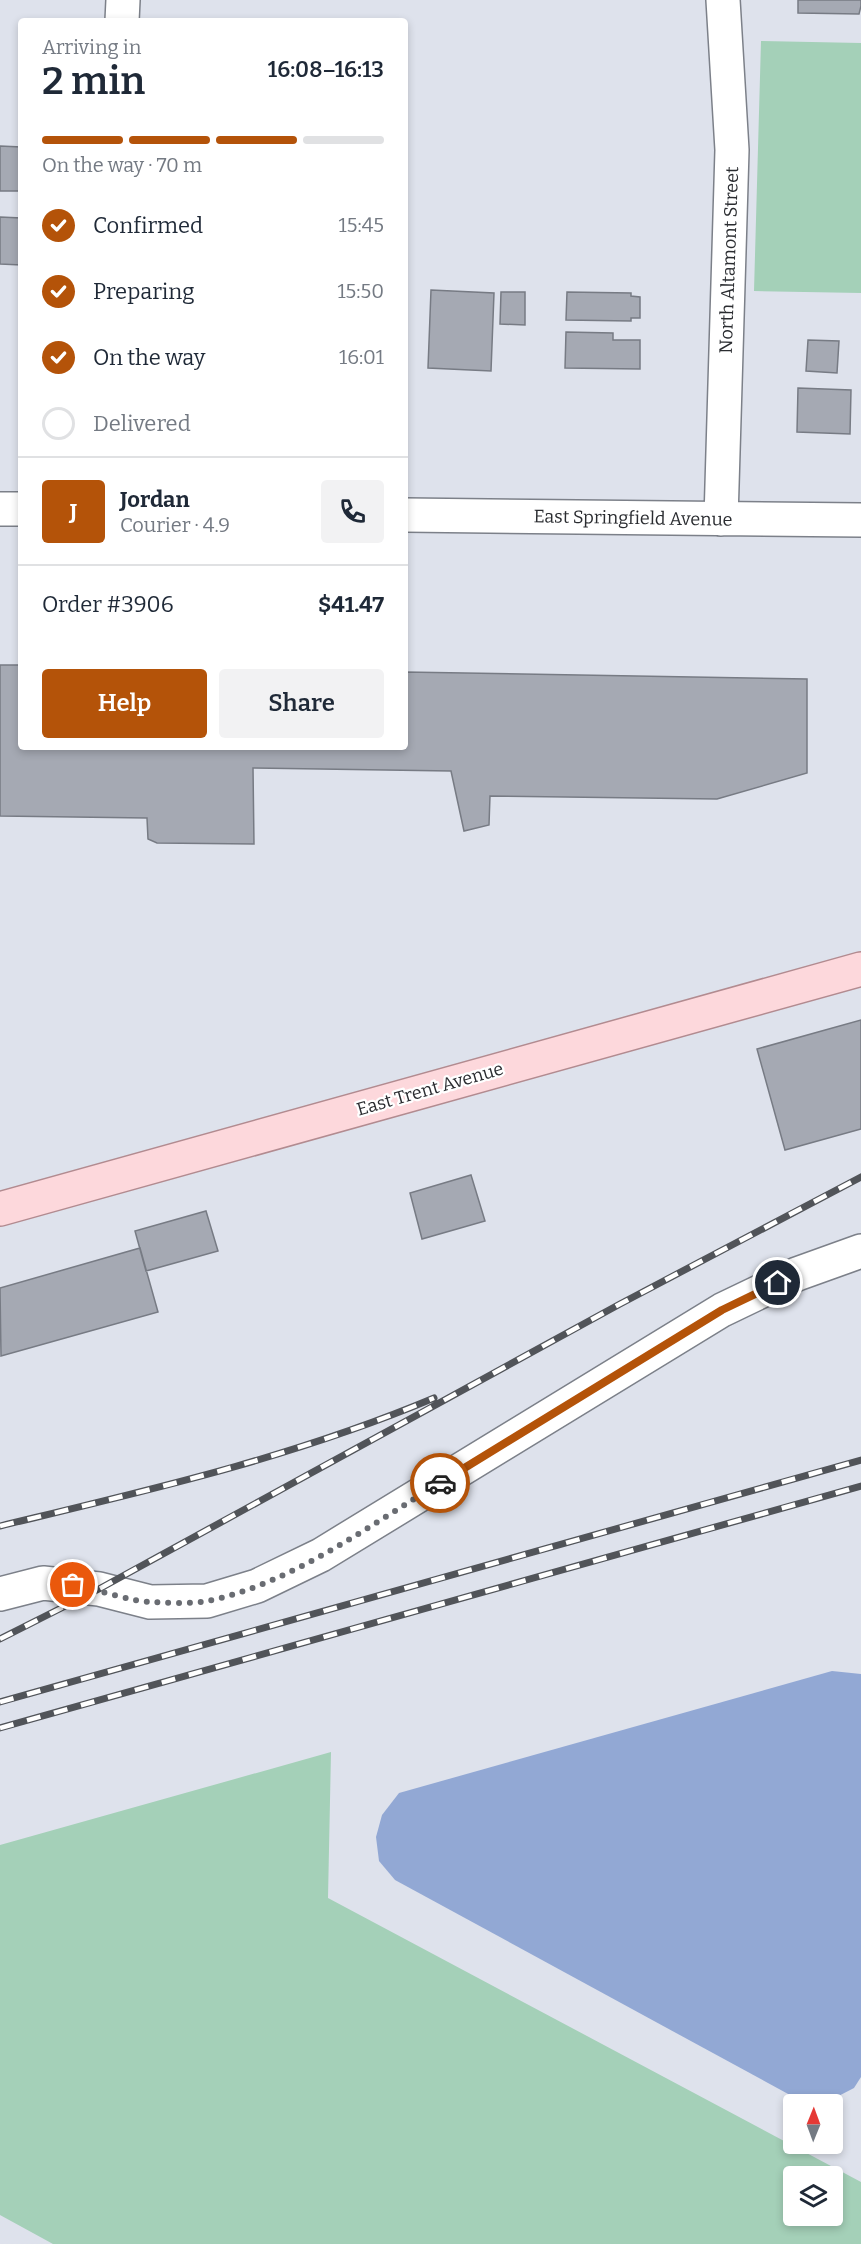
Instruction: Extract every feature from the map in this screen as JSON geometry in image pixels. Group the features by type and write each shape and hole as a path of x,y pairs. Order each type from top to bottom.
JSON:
{"main road":[{"name":"East Trent Avenue","path":"0,1209 861,969"}],"street":[{"path":"122,18 123,0"},
{"name":"North Altamont Street","path":"722,519 732,150 723,0"},
{"path":"0,509 18,509"},
{"name":"East Springfield Avenue","path":"408,515 861,520"},
{"path":"0,1594 43,1582 99,1589 150,1602 175,1603 207,1601 257,1586 321,1555 722,1310 797,1274 861,1251"}],"green space":[{"path":"761,41 861,43 861,293 754,291"},
{"path":"331,1752 328,1898 783,2140 783,2154 808,2154 831,2166 783,2166 783,2226 843,2226 843,2172 861,2182 861,2244 53,2244 0,2215 0,1845"}],"water":[{"path":"832,1671 861,1674 861,2077 854,2088 842,2094 788,2094 395,1880 379,1861 376,1837 382,1815 399,1793"}],"building":[{"path":"798,0 861,0 861,6 859,14 798,13"},
{"path":"0,146 18,147 18,191 0,191"},
{"path":"0,217 18,218 18,265 0,264"},
{"path":"431,290 494,293 491,371 428,368"},
{"path":"501,292 525,292 525,325 500,324"},
{"path":"567,292 631,293 631,296 640,297 640,318 631,318 631,321 566,320"},
{"path":"566,332 613,333 613,340 640,340 640,369 565,368"},
{"path":"808,340 839,341 837,373 806,371"},
{"path":"798,388 851,390 850,434 797,432"},
{"path":"0,665 18,665 18,750 408,750 408,672 807,679 807,773 717,799 490,796 489,825 464,831 451,771 253,768 254,844 157,843 148,839 147,818 0,816"},
{"path":"861,1020 861,1129 785,1150 757,1049"},
{"path":"471,1175 485,1221 422,1239 410,1193"},
{"path":"206,1211 218,1251 146,1271 135,1231"},
{"path":"140,1248 158,1312 1,1356 0,1288"}],"railway":[{"path":"0,1639 99,1589 620,1304 861,1177"},
{"path":"0,1526 219,1471 327,1438 434,1398"},
{"path":"0,1702 861,1460"},
{"path":"0,1728 861,1486"}],"way so far":[{"path":"73,1585 150,1602 207,1601 257,1586 321,1555 440,1483"}],"route":[{"path":"440,1483 722,1310 778,1283"}]}
